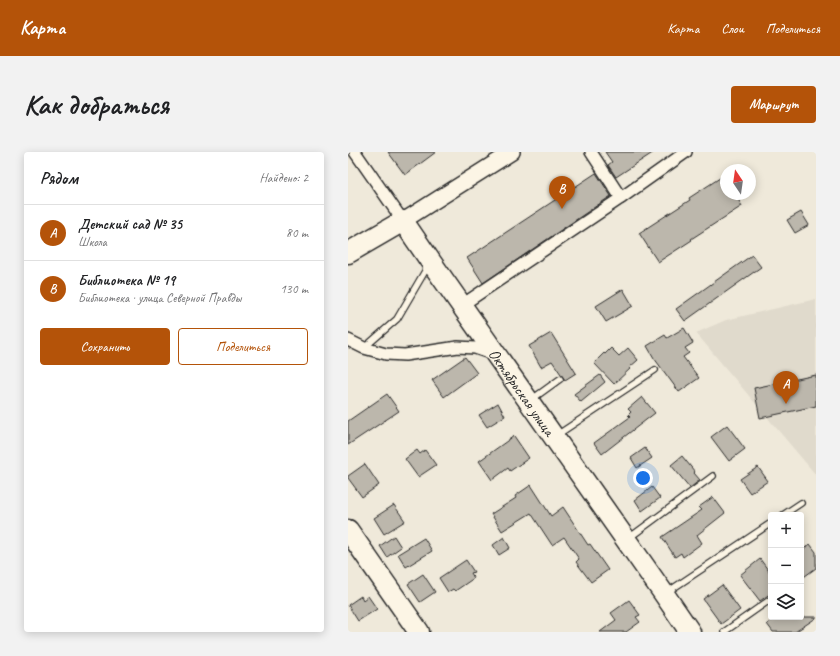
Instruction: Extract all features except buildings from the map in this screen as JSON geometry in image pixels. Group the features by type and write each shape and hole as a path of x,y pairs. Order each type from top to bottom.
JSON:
{"highway":[{"path":"348,253 404,221"},
{"name":"Октябрьская улица","path":"404,221 431,262 690,632"},
{"path":"348,530 419,632"}],"main road":[{"path":"404,221 512,152"}],"street":[{"name":"Октябрьская улица","path":"355,152 404,221"},
{"path":"590,152 621,198"},
{"path":"462,305 621,198 686,152"},
{"path":"348,340 364,348 386,354 405,355 458,347 475,348 497,356"}],"lane":[{"path":"364,348 397,319 431,262"},
{"path":"554,437 655,370"},
{"path":"529,401 560,379"},
{"path":"626,540 713,476"},
{"path":"788,512 802,503"},
{"path":"664,594 768,525"},
{"path":"724,632 768,601"}],"shaded area":[{"path":"816,299 816,475 696,333 726,320"}],"place":[{"name":"Библиотека № 19","path":"562,209"},
{"name":"Детский сад № 35","path":"786,404"}]}
